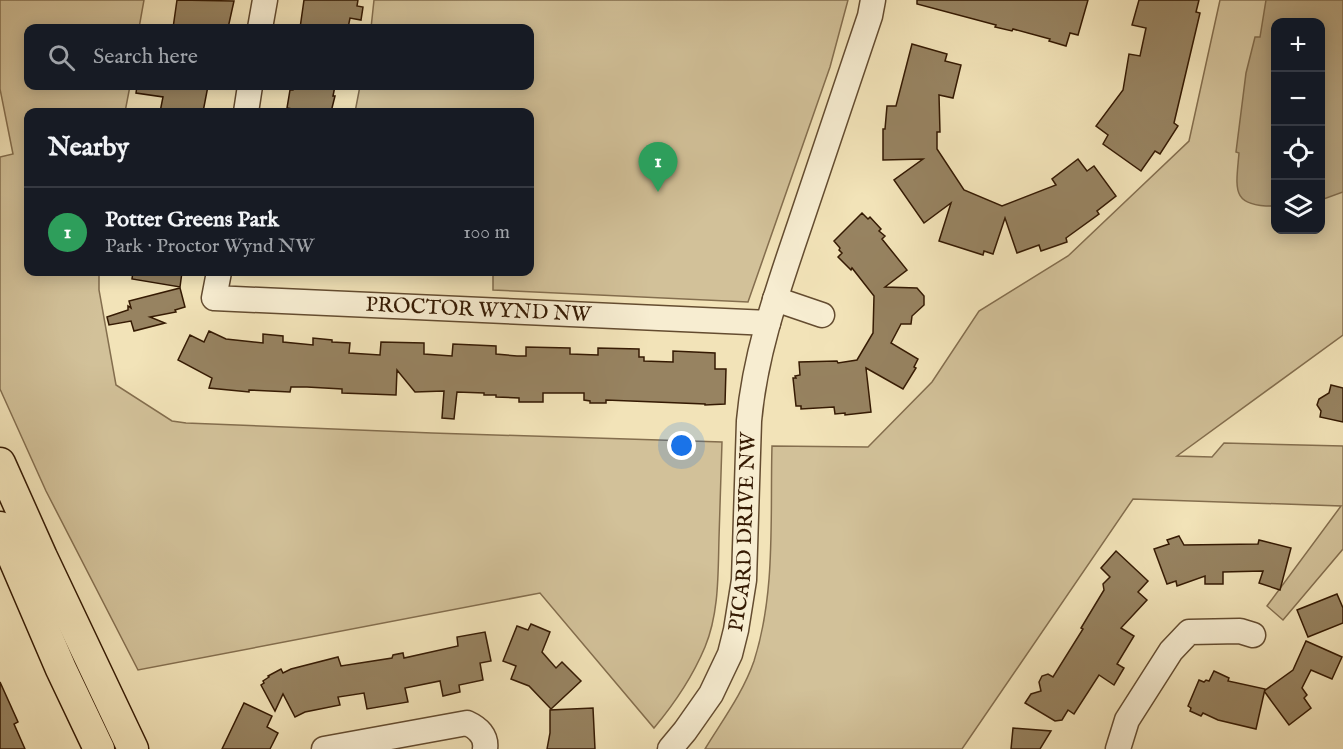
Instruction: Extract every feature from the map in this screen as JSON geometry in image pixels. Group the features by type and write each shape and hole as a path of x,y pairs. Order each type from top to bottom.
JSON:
{"main road":[{"path":"0,463 133,749"},
{"path":"0,527 99,749"}],"street":[{"path":"261,24 265,0"},
{"name":"PICARD DRIVE NW","path":"670,749 711,694 730,654 744,580 751,394 759,353 870,16 873,0"},
{"path":"247,108 249,90"},
{"name":"PROCTOR WYND NW","path":"218,276 214,298 768,323"},
{"path":"775,300 822,315"},
{"path":"1118,749 1127,720 1171,651 1189,632 1240,631 1253,635"},
{"path":"324,749 467,723 476,727 482,735 486,744 485,749"}],"shaded area":[{"path":"0,0 144,0 140,24 24,24 24,90 129,90 126,108 24,108 24,276 99,276 99,290 116,385 172,421 432,433 722,442 718,580 710,634 689,680 654,728 540,593 138,670 46,491 0,389 0,157 13,154 0,89"},
{"path":"374,0 848,0 830,67 748,302 493,290 493,276 534,276 534,108 356,108 359,90 534,90 534,24 371,24"},
{"path":"1220,0 1343,0 1343,335 1177,456 1212,457 1224,443 1343,446 1343,549 1283,620 1267,606 1341,506 1133,499 962,749 705,749 744,684 754,661 761,635 769,581 772,446 868,447 932,382 979,311 1068,256 1189,141"},
{"path":"1266,0 1343,0 1343,192 1325,199 1325,18 1271,18 1271,206 1250,203 1239,193 1237,177 1239,153 1236,152 1246,73 1255,37 1260,37"}],"building":[{"path":"177,0 234,1 229,24 174,24"},
{"path":"304,0 358,0 357,6 363,7 361,20 350,18 349,24 301,24"},
{"path":"917,0 1088,0 1078,35 1070,33 1066,46 1049,41 1050,39 1013,29 1012,31 995,27 996,25 917,4"},
{"path":"1139,0 1199,0 1196,12 1200,13 1174,123 1178,126 1160,154 1155,151 1141,171 1103,144 1108,135 1096,126 1123,90 1129,54 1140,56 1146,28 1132,25"},
{"path":"912,44 947,54 945,61 961,65 953,98 939,95 940,132 937,132 937,149 964,190 1002,206 1056,185 1052,179 1078,159 1087,171 1094,166 1116,196 1097,211 1099,214 1066,238 1067,242 1041,251 1039,245 1017,253 1005,218 993,254 984,251 983,255 939,241 951,203 924,223 894,180 923,159 883,160 883,129 885,129 887,106 896,106"},
{"path":"136,90 207,90 204,108 161,108 163,97 136,93"},
{"path":"290,90 334,90 332,108 287,108"},
{"path":"862,213 868,219 870,217 881,229 879,231 885,236 882,239 907,270 885,287 917,288 924,296 924,305 912,316 911,324 901,324 891,343 918,359 914,367 916,368 903,389 866,368 871,412 845,415 845,413 835,414 834,407 801,409 801,406 796,406 793,378 800,375 799,362 837,361 838,363 857,360 873,333 874,296 852,268 851,270 838,257 842,253 834,241"},
{"path":"132,276 181,276 180,287 132,279"},
{"path":"180,288 185,307 175,310 176,312 150,317 165,323 134,331 131,321 109,325 107,317 128,310 128,306 131,308 129,301"},
{"path":"209,331 226,339 263,343 263,334 283,336 283,342 313,345 313,338 332,340 332,342 350,343 349,353 380,355 381,342 424,343 424,354 452,356 453,344 496,346 496,354 517,356 526,356 526,347 570,348 570,354 598,355 598,348 639,349 639,357 644,357 644,361 673,362 673,351 715,353 715,369 726,369 725,404 606,400 606,403 590,403 584,400 584,393 543,393 543,402 519,402 519,398 457,392 454,419 442,418 444,391 415,392 397,370 396,395 342,393 342,389 307,387 291,387 290,392 249,390 249,392 209,388 212,378 178,360 190,335 204,342"},
{"path":"1331,385 1343,388 1343,422 1320,417 1321,411 1317,405 1319,399 1329,393"},
{"path":"1179,536 1184,545 1258,544 1259,540 1291,548 1280,590 1259,583 1263,571 1223,572 1223,584 1205,584 1205,576 1177,586 1176,581 1167,584 1154,549 1169,544 1167,540"},
{"path":"1116,551 1148,581 1138,592 1147,600 1121,628 1134,636 1117,664 1124,668 1114,685 1099,675 1074,714 1068,710 1062,720 1055,721 1025,703 1031,694 1041,691 1039,682 1042,676 1048,674 1053,677 1083,629 1081,628 1104,590 1103,584 1110,577 1101,568"},
{"path":"1337,594 1343,608 1343,623 1308,637 1297,610"},
{"path":"531,624 550,632 542,652 556,668 562,662 581,681 551,709 529,686 511,679 516,666 503,661 517,626 528,630"},
{"path":"485,632 491,661 480,663 483,680 459,685 460,692 443,696 440,681 405,688 408,702 367,709 364,693 338,697 340,705 305,712 295,717 283,694 275,711 261,685 268,676 281,669 283,673 338,657 341,666 392,658 393,655 403,653 404,658 458,646 457,637"},
{"path":"1306,641 1342,657 1332,679 1311,670 1302,688 1307,695 1304,698 1311,708 1289,725 1264,691 1293,670"},
{"path":"1214,671 1229,678 1228,681 1265,689 1256,729 1218,720 1203,713 1201,716 1190,711 1191,708 1188,706 1199,680 1209,681"},
{"path":"0,682 18,722 14,724 25,749 0,749"},
{"path":"244,703 272,716 267,727 278,733 270,749 222,749"},
{"path":"593,708 595,749 547,749 550,710"},
{"path":"1013,728 1051,731 1040,749 1011,749"}],"place":[{"name":"Potter Greens Park","path":"658,192"}]}
